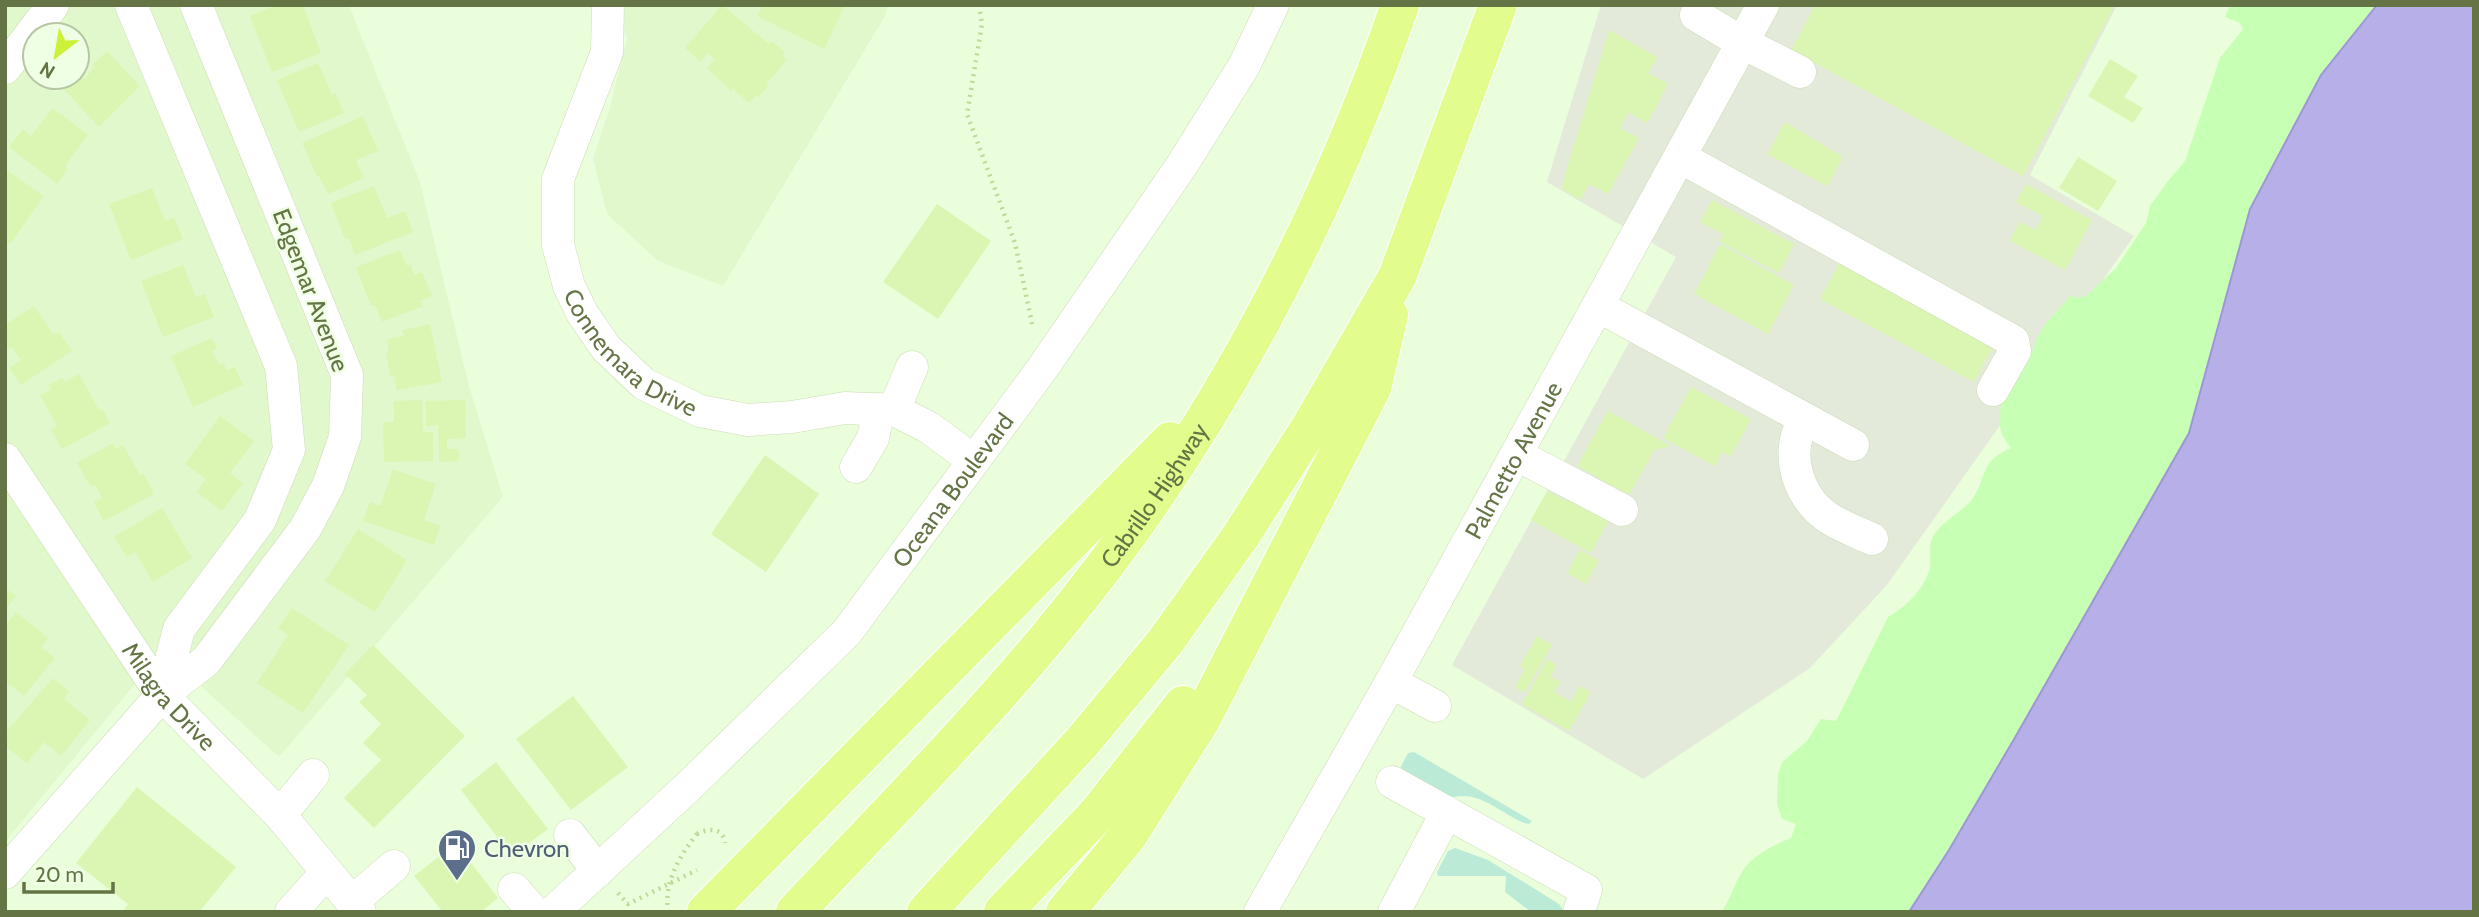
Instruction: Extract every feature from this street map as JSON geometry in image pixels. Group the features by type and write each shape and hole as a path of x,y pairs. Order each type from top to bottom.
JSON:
{"highway":[{"name":"Cabrillo Highway","path":"795,912 957,740 1067,614 1152,498 1222,390 1313,218 1363,102 1400,5"},
{"path":"1065,912 1127,837 1201,720 1372,388 1397,277 1498,5"},
{"path":"926,912 1083,741 1203,590 1309,429 1397,277"},
{"path":"705,912 970,645 1066,544 1222,390"},
{"path":"1003,912 1097,814 1167,728 1238,629 1329,474"}],"street":[{"path":"5,68 53,5"},
{"name":"Edgemar Avenue","path":"131,5 281,366 289,450 260,520 179,629 162,695"},
{"name":"Edgemar Avenue","path":"5,873 162,695 206,661 305,528 328,486 345,437 347,375 196,5"},
{"name":"Connemara Drive","path":"608,5 607,52 558,178 558,245 569,286 582,313 606,348 644,384 700,411 748,420 792,417 845,408 887,410 928,427 973,460"},
{"name":"Oceana Boulevard","path":"553,912 608,882 847,632 1042,369 1182,165 1244,66 1273,5"},
{"name":"Palmetto Avenue","path":"1260,912 1517,455 1763,5"},
{"path":"1696,15 1800,72"},
{"path":"1680,157 2013,341 2015,351 1993,390"},
{"path":"1598,306 1853,445"},
{"path":"856,467 912,368"},
{"path":"1805,419 1797,431 1792,457 1799,481 1826,516 1872,539"},
{"path":"1517,455 1622,510"},
{"name":"Milagra Drive","path":"5,459 162,695 280,815 356,907"},
{"path":"1391,682 1435,706"},
{"path":"280,815 313,775"},
{"path":"1392,782 1586,890 1579,912"},
{"path":"1394,912 1447,812"},
{"path":"570,835 608,882"},
{"path":"356,907 394,866"},
{"path":"291,912 327,872"}],"path":[{"path":"979,5 982,24 967,114 1015,243 1042,369"},
{"path":"668,912 671,877 681,854 697,834 706,828 717,830 725,838 726,849"},
{"path":"608,882 628,904 700,869"}],"shaded area":[{"path":"5,5 349,5 420,182 469,386 503,497 279,757 162,651 5,842"},
{"path":"609,5 889,5 885,16 723,286 658,261 607,214 593,159 610,107 627,38"},
{"path":"1601,5 2117,5 2030,175 2134,236 1887,585 1810,668 1643,779 1452,665 1676,257 1547,182"},
{"path":"2377,5 2474,5 2474,912 1909,912 2013,741 2189,433 2250,209 2321,75"},
{"path":"1414,752 1532,821 1529,824 1524,823 1486,802 1468,796 1446,799 1397,774 1408,753"},
{"path":"1455,848 1488,860 1559,904 1565,912 1531,912 1505,892 1506,876 1438,876 1437,872 1448,851"}],"sand":[{"path":"2230,5 2377,5 2321,75 2221,310 2189,433 2013,741 1909,912 1722,912 1743,870 1768,849 1791,838 1796,824 1782,819 1777,804 1778,775 1782,762 1807,741 1821,719 1836,721 1888,617 1907,603 1924,583 1930,568 1930,544 1934,535 1973,498 1989,463 2011,448 2002,435 2000,410 2026,365 2040,333 2071,295 2075,298 2085,297 2116,268 2146,223 2150,206 2185,161 2220,58 2243,29 2240,23 2225,17"}],"building":[{"path":"276,5 303,5 321,53 272,72 250,16"},
{"path":"722,5 769,44 771,41 785,52 782,56 787,60 766,84 768,86 749,103 732,88 731,91 707,68 715,59 708,53 701,62 685,48"},
{"path":"763,5 845,5 824,49 757,16"},
{"path":"1815,5 2115,5 2023,176 1791,50"},
{"path":"1609,30 1657,57 1648,73 1668,84 1647,123 1628,112 1620,128 1639,138 1608,194 1589,184 1580,200 1561,188"},
{"path":"107,51 140,86 99,127 66,91 91,91 91,71 94,68 92,65"},
{"path":"2110,59 2138,76 2124,97 2143,108 2133,123 2088,96"},
{"path":"318,63 332,95 335,93 344,113 299,132 277,80"},
{"path":"53,108 88,135 65,166 68,169 57,184 9,147 23,129 31,136"},
{"path":"363,116 378,151 356,160 364,178 328,194 302,143"},
{"path":"1785,122 1843,157 1827,186 1767,154"},
{"path":"2078,157 2117,181 2098,211 2059,188"},
{"path":"5,169 44,196 10,244 5,241"},
{"path":"2026,184 2092,220 2065,270 2009,240 2020,222 2036,230 2043,216 2016,202"},
{"path":"374,186 387,218 405,211 413,232 355,255 349,238 345,239 331,203"},
{"path":"152,188 165,221 174,218 183,239 131,260 109,204"},
{"path":"1712,200 1794,244 1779,273 1719,241 1723,234 1700,222"},
{"path":"937,204 991,241 938,319 883,282"},
{"path":"1720,244 1794,285 1768,334 1694,294"},
{"path":"400,250 407,266 411,265 414,275 422,272 432,296 420,301 423,306 382,322 375,305 371,306 356,267"},
{"path":"1839,263 1993,347 1974,382 1820,299"},
{"path":"183,265 196,297 205,294 214,317 163,337 141,281"},
{"path":"34,306 54,335 59,332 72,351 21,385 9,368 21,360 12,347 8,349 5,346 5,325"},
{"path":"430,324 442,382 397,390 394,375 390,376 387,339 404,336 402,330"},
{"path":"212,338 217,348 212,351 219,365 223,363 227,370 235,367 243,385 193,407 171,356"},
{"path":"79,374 99,410 102,409 110,423 62,449 51,429 57,426 40,395 51,390 48,385 62,378 65,382"},
{"path":"1691,387 1751,419 1731,456 1722,452 1715,466 1663,438"},
{"path":"422,400 423,432 433,432 433,461 384,462 383,422 394,422 394,401"},
{"path":"465,400 466,438 447,439 447,449 459,449 459,461 439,462 438,425 426,426 426,401"},
{"path":"1608,411 1671,446 1654,450 1629,495 1577,466"},
{"path":"220,416 254,441 230,473 243,483 222,511 197,492 206,479 185,464"},
{"path":"113,443 116,449 123,445 154,494 104,521 94,502 102,498 95,485 91,487 77,463"},
{"path":"765,455 819,494 766,572 711,534"},
{"path":"393,469 436,484 424,520 440,526 434,545 363,521 370,502 380,506"},
{"path":"1547,491 1566,501 1569,497 1609,519 1591,553 1531,520"},
{"path":"162,508 192,558 153,582 135,552 127,557 114,537"},
{"path":"358,529 407,560 375,612 325,581"},
{"path":"1580,550 1599,560 1586,584 1567,573"},
{"path":"5,588 16,596 5,610"},
{"path":"292,608 349,645 303,713 257,683 288,635 278,628"},
{"path":"16,612 48,638 41,647 55,658 24,696 5,681 5,626"},
{"path":"1537,636 1552,645 1524,693 1515,687 1525,669 1520,666"},
{"path":"373,645 465,736 374,828 344,798 381,760 363,743 381,724 359,702 367,695 345,674"},
{"path":"1547,659 1557,665 1550,676 1560,682 1554,692 1571,702 1580,686 1591,692 1569,731 1522,704"},
{"path":"53,678 69,692 64,699 90,720 61,756 44,742 27,763 5,746 5,733"},
{"path":"573,696 628,767 571,810 516,739"},
{"path":"496,762 548,829 512,856 461,790"},
{"path":"137,787 236,867 199,912 122,912 128,904 76,863"},
{"path":"456,843 498,898 481,912 443,912 414,876"}],"place":[{"name":"Chevron","path":"457,882"}]}
